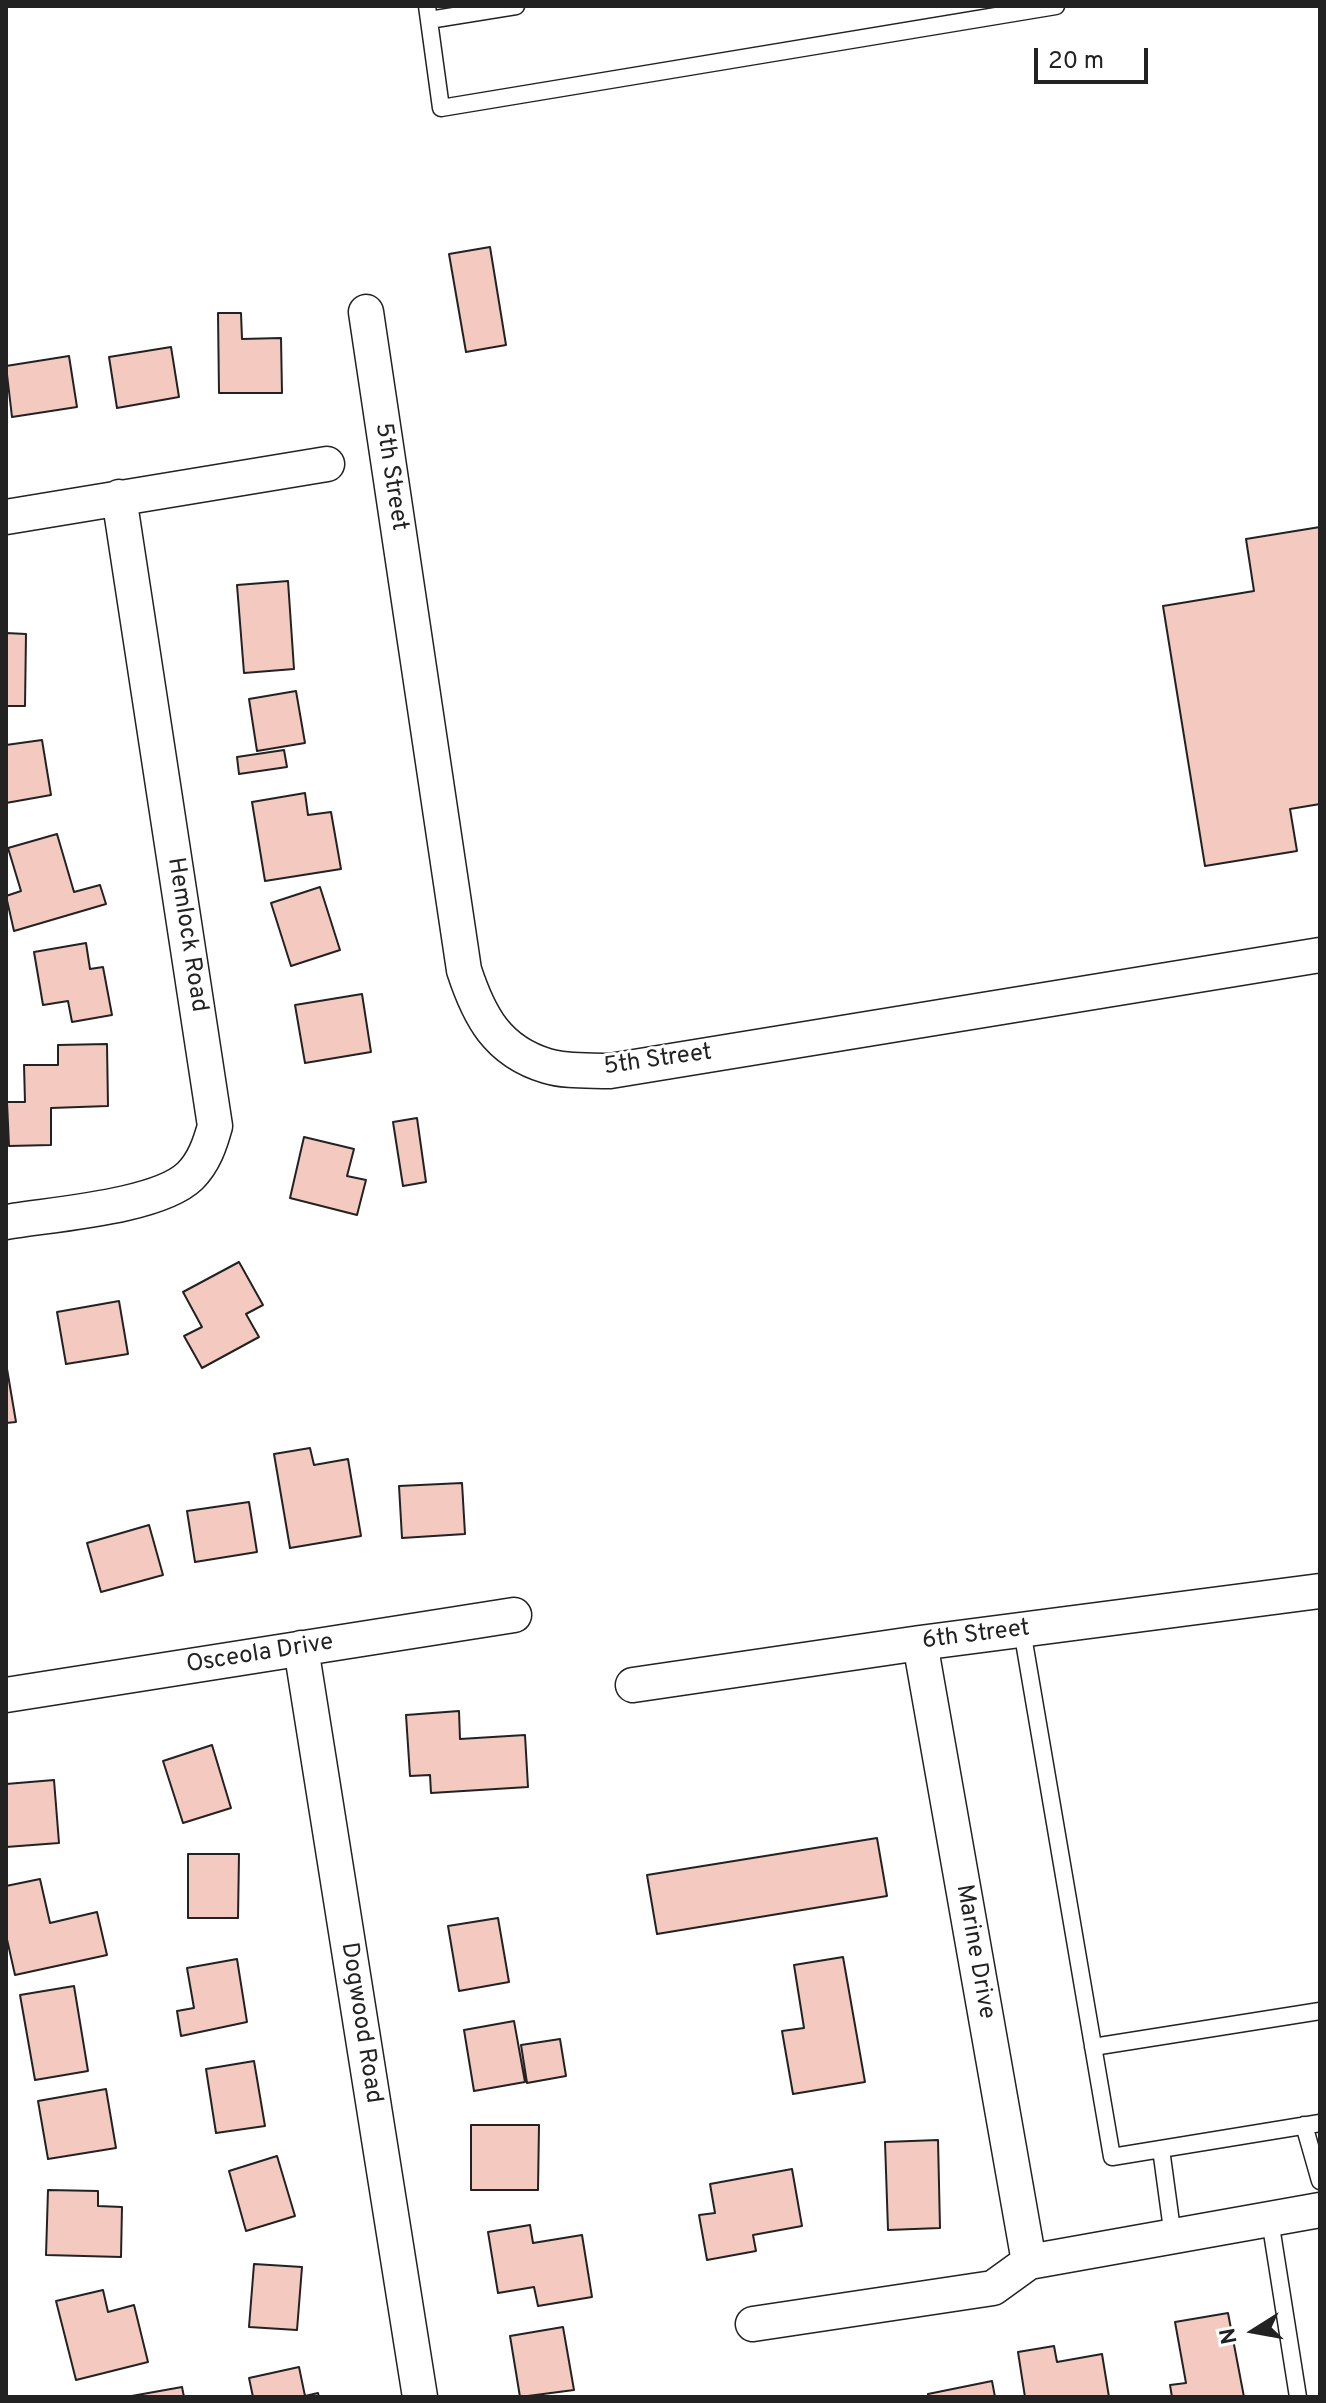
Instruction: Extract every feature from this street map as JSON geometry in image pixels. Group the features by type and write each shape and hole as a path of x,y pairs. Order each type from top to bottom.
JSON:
{"street":[{"name":"5th Street","path":"366,312 464,970 476,1005 495,1034 519,1054 549,1067 610,1071 1320,955"},
{"path":"6,517 327,464"},
{"name":"Hemlock Road","path":"6,1222 143,1200 169,1192 191,1175 207,1153 215,1126 119,497"},
{"name":"6th Street","path":"633,1685 920,1643 1320,1591"},
{"name":"Osceola Drive","path":"6,1695 514,1615"},
{"name":"Marine Drive","path":"920,1643 1029,2262"},
{"name":"Dogwood Road","path":"301,1648 420,2397"},
{"path":"753,2324 993,2288 1029,2262 1320,2210"}],"lane":[{"path":"516,6 428,13 441,108 1056,6"},
{"path":"1022,1630 1112,2157 1312,2124 1320,2181"},
{"path":"1093,2047 1320,2011"},
{"path":"1161,2149 1173,2237"},
{"path":"1270,2220 1298,2397"}],"building":[{"path":"490,247 506,345 466,352 449,254"},
{"path":"218,313 241,313 242,339 281,338 282,393 219,393"},
{"path":"171,347 179,397 117,408 109,357"},
{"path":"69,356 77,407 12,417 6,366"},
{"path":"1320,527 1320,804 1290,809 1297,851 1205,866 1163,606 1254,591 1246,539"},
{"path":"288,581 294,669 244,673 237,585"},
{"path":"6,633 26,634 25,706 6,706"},
{"path":"296,691 305,743 257,751 249,699"},
{"path":"42,740 51,795 6,803 6,745"},
{"path":"284,750 287,767 239,774 237,757"},
{"path":"305,793 308,815 331,812 341,869 265,881 252,802"},
{"path":"57,834 74,892 100,885 106,904 14,931 6,896 21,891 8,848"},
{"path":"320,887 340,950 291,966 271,903"},
{"path":"86,943 90,969 103,967 112,1015 72,1022 68,1001 43,1005 34,952"},
{"path":"362,994 371,1052 305,1063 295,1005"},
{"path":"107,1044 108,1106 51,1108 51,1145 9,1146 7,1102 25,1102 24,1065 58,1065 58,1045"},
{"path":"417,1118 426,1182 403,1186 393,1122"},
{"path":"304,1137 354,1149 347,1176 366,1180 357,1215 290,1198"},
{"path":"239,1262 263,1305 246,1314 259,1337 202,1368 184,1336 202,1327 183,1292"},
{"path":"119,1301 128,1354 66,1364 57,1312"},
{"path":"6,1363 16,1422 6,1423"},
{"path":"310,1448 314,1465 348,1459 361,1536 290,1548 274,1454"},
{"path":"462,1483 465,1534 402,1538 399,1486"},
{"path":"249,1502 257,1552 195,1562 187,1511"},
{"path":"149,1525 163,1575 101,1592 87,1543"},
{"path":"459,1711 460,1739 525,1735 528,1787 431,1793 430,1775 410,1776 406,1715"},
{"path":"212,1745 231,1808 183,1823 163,1761"},
{"path":"54,1780 59,1843 6,1847 6,1784"},
{"path":"877,1838 887,1896 657,1934 647,1875"},
{"path":"188,1854 239,1854 238,1918 188,1918"},
{"path":"40,1879 50,1923 97,1912 107,1955 15,1975 6,1935 6,1886"},
{"path":"498,1918 509,1982 459,1991 448,1926"},
{"path":"843,1957 865,2082 793,2094 782,2031 804,2028 794,1965"},
{"path":"237,1959 247,2022 181,2036 177,2011 194,2008 187,1968"},
{"path":"74,1986 88,2071 35,2080 20,1995"},
{"path":"514,2021 525,2082 474,2091 464,2030"},
{"path":"560,2039 566,2076 527,2083 521,2045"},
{"path":"254,2061 265,2126 216,2133 206,2069"},
{"path":"106,2089 116,2148 48,2159 38,2101"},
{"path":"471,2125 539,2125 538,2190 471,2190"},
{"path":"938,2140 940,2228 888,2230 885,2142"},
{"path":"277,2156 295,2216 246,2231 229,2171"},
{"path":"792,2169 802,2226 753,2235 756,2251 707,2260 699,2215 715,2213 710,2184"},
{"path":"48,2190 98,2191 98,2206 122,2207 121,2257 46,2255"},
{"path":"530,2225 533,2243 582,2235 592,2297 538,2306 534,2287 498,2293 488,2232"},
{"path":"254,2264 302,2267 297,2330 249,2327"},
{"path":"103,2290 108,2312 134,2305 148,2362 76,2380 56,2301"},
{"path":"1228,2313 1244,2397 1172,2397 1170,2385 1186,2383 1175,2322"},
{"path":"563,2327 574,2390 520,2397 510,2336"},
{"path":"1054,2346 1057,2362 1102,2354 1109,2397 1025,2397 1018,2352"},
{"path":"299,2367 305,2396 318,2393 319,2397 253,2397 249,2378"},
{"path":"992,2381 995,2397 928,2397 928,2394"},
{"path":"182,2387 184,2397 126,2397"}]}
